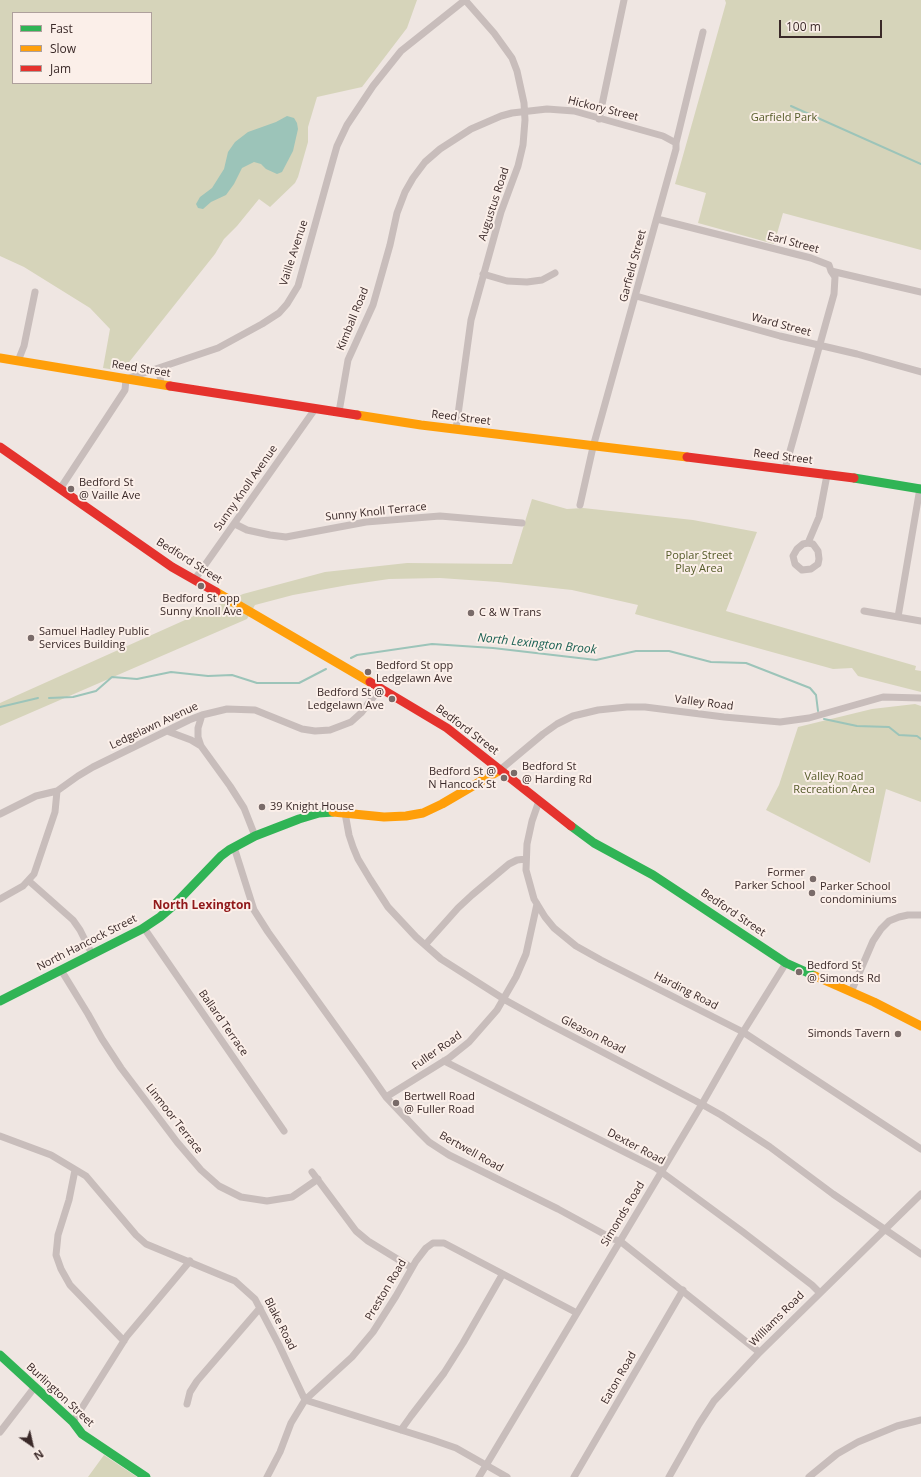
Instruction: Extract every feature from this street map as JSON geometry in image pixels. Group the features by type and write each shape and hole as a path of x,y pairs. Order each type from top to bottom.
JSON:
{"street":[{"name":"Augustus Road","path":"456,429 471,320 501,212 518,166 524,133 525,111 517,71 512,58 494,33 465,0"},
{"name":"Vaille Avenue","path":"126,379 218,348 262,324 279,313 288,304 298,286 337,146 347,125 373,86 401,52 465,0"},
{"path":"599,118 624,0"},
{"name":"Garfield Street","path":"580,505 593,447 676,149 676,143 703,32"},
{"name":"Hickory Street","path":"398,211 413,178 425,162 440,149 471,129 501,116 525,111 548,109 574,111 663,136 676,143"},
{"name":"Kimball Road","path":"339,412 348,360 373,305 390,246 398,211"},
{"name":"Earl Street","path":"657,219 811,258 828,265 832,270 921,292"},
{"path":"786,469 834,294 835,277 832,270"},
{"path":"483,274 507,281 527,282 542,280 555,273"},
{"path":"18,361 24,346 35,292"},
{"name":"Ward Street","path":"636,296 820,347 857,354 921,372"},
{"name":"Reed Street","path":"0,358 315,409 456,429 593,447 786,469 921,488"},
{"path":"159,368 161,384"},
{"path":"60,489 125,390 126,379"},
{"name":"Sunny Knoll Avenue","path":"195,580 315,409"},
{"name":"Bedford Street","path":"0,447 172,567 381,687 447,728 594,843 653,875 786,963 921,1026"},
{"path":"808,543 819,518 827,475"},
{"path":"898,617 921,488"},
{"name":"Sunny Knoll Terrace","path":"235,524 247,530 270,535 286,536 366,522 440,516 522,523"},
{"path":"864,612 921,621"},
{"name":"Ledgelawn Avenue","path":"0,814 36,796 57,791 78,776 202,715 227,709 255,710 302,729 315,731 330,730 351,722 381,687"},
{"name":"Valley Road","path":"500,770 543,734 558,724 573,716 598,710 628,707 645,708 780,722 795,721 818,716 883,697 921,698"},
{"path":"202,715 198,728 198,737 201,746 244,808 255,836"},
{"path":"167,731 191,740 201,746"},
{"name":"North Hancock Street","path":"0,1001 144,928 163,914 221,856 255,836 300,818 319,813 338,812 384,817 406,816 423,813 442,804 500,770"},
{"path":"0,899 20,888 29,881 36,869 55,812 57,791"},
{"name":"Harding Road","path":"539,801 531,828 526,859 528,880 537,904 554,928 576,946 601,960 743,1032 921,1150"},
{"name":"Gleason Road","path":"344,813 349,835 358,859 388,907 416,937 441,958 545,1022 702,1104 770,1147 921,1254"},
{"name":"Bertwell Road","path":"234,847 254,910 264,928 386,1097 429,1142 449,1155 558,1209 613,1239 620,1241 760,1352"},
{"path":"426,945 458,908 472,895 509,864 517,860 526,859"},
{"path":"29,881 73,920 80,930 92,954"},
{"name":"Fuller Road","path":"386,1097 444,1061 469,1042 497,1010 516,977 526,954 537,904"},
{"path":"850,992 873,941 881,930 890,922 899,917 908,914 921,915"},
{"name":"Ballard Terrace","path":"144,928 284,1131"},
{"name":"Simonds Road","path":"479,1477 702,1104 743,1032 786,963"},
{"name":"Linmoor Terrace","path":"61,970 121,1068 177,1142 201,1170 219,1186 241,1197 266,1201 292,1197 318,1180"},
{"name":"Dexter Road","path":"444,1061 656,1168 743,1232 812,1285 820,1293"},
{"name":"Blake Road","path":"0,1136 51,1154 86,1176 136,1235 146,1244 235,1281 255,1299 305,1400"},
{"path":"75,1170 69,1200 58,1235 56,1255 61,1269 70,1285 124,1341"},
{"path":"312,1172 356,1231 368,1241 412,1268"},
{"name":"Williams Road","path":"669,1477 714,1401 760,1352 921,1194"},
{"name":"Preston Road","path":"267,1477 280,1452 291,1423 305,1400 352,1357 373,1332 412,1268 426,1248 433,1243 444,1243 502,1275 577,1313"},
{"path":"73,1422 124,1341 190,1261"},
{"path":"401,1430 410,1416 444,1373 463,1344 502,1275"},
{"name":"Eaton Road","path":"574,1477 683,1290"},
{"path":"186,1404 190,1392 197,1381 260,1308"},
{"name":"Burlington Street","path":"0,1355 34,1388 73,1422 82,1434 146,1477"},
{"path":"0,1432 34,1388"},
{"path":"305,1400 456,1448 507,1477"},
{"path":"809,1477 837,1454 858,1442 897,1426 921,1420"}],"green space":[{"path":"0,0 417,0 407,28 362,87 317,97 308,127 308,142 295,183 270,207 259,199 237,226 224,239 215,254 122,371 103,368 110,329 90,308 24,267 0,256"},
{"name":"Garfield Park","path":"725,0 921,0 921,250 783,213 774,244 698,223 706,193 675,184 726,3"},
{"name":"Poplar Street Play Area","path":"532,499 567,509 583,508 693,520 757,532 726,611 916,666 915,670 921,671 921,692 858,676 852,668 833,669 635,614 638,605 572,590 498,582 440,578 389,579 293,595 255,605 247,619 0,726 0,703 243,594 325,572 407,563 512,564"},
{"name":"Valley Road Recreation Area","path":"915,704 921,706 921,802 886,789 870,863 766,810 779,785 798,727 872,709"},
{"path":"104,1455 137,1477 88,1477"}],"water":[{"path":"287,116 294,118 298,129 293,151 282,172 277,174 266,169 261,164 254,162 242,168 234,184 226,195 211,202 203,209 198,208 196,204 200,197 212,188 224,169 228,152 235,142 248,132 276,122"}],"waterway":[{"path":"791,106 921,164"},
{"name":"North Lexington Brook","path":"351,658 357,655 432,644 493,648 596,660 636,651 669,651 711,662 746,663 810,688 816,695 818,711"},
{"name":"North Lexington Brook","path":"49,698 73,697 96,691 112,677 137,679 171,672 208,676 232,675 257,683 299,683 326,669"},
{"name":"North Lexington Brook","path":"0,707 38,698"},
{"name":"North Lexington Brook","path":"824,719 857,726 889,727 899,735 917,736 921,739"}],"traffic: fast":[{"path":"854,478 921,489"},
{"path":"0,1001 142,929 174,905 221,856 229,850 255,836 299,819 319,813 333,812"},
{"path":"571,826 594,843 653,875 786,963 815,976"},
{"path":"0,1355 73,1422 82,1434 146,1477"}],"traffic: slow":[{"path":"0,358 170,386"},
{"path":"357,415 421,425 687,457"},
{"path":"216,592 370,682"},
{"path":"333,812 384,817 406,816 423,813 442,804 500,770"},
{"path":"815,976 874,1002 921,1026"}],"traffic: jam":[{"path":"170,386 357,415"},
{"path":"0,447 172,567 216,592"},
{"path":"687,457 854,478"},
{"path":"370,682 447,728 571,826"}],"place":[{"name":"Bedford St @ Vaille Ave","path":"71,489"},
{"name":"Bedford St opp Sunny Knoll Ave","path":"201,586"},
{"name":"C & W Trans","path":"471,613"},
{"name":"Samuel Hadley Public Services Building","path":"31,638"},
{"name":"Bedford St opp Ledgelawn Ave","path":"368,672"},
{"name":"Bedford St @ Ledgelawn Ave","path":"392,699"},
{"name":"Bedford St @ Harding Rd","path":"514,773"},
{"name":"Bedford St @ N Hancock St","path":"504,778"},
{"name":"39 Knight House","path":"262,807"},
{"name":"Former Parker School","path":"813,879"},
{"name":"Parker School condominiums","path":"812,893"},
{"name":"Bedford St @ Simonds Rd","path":"799,972"},
{"name":"Simonds Tavern","path":"898,1034"},
{"name":"Bertwell Road @ Fuller Road","path":"396,1103"}],"district":[{"name":"North Lexington","path":"202,906"}]}
